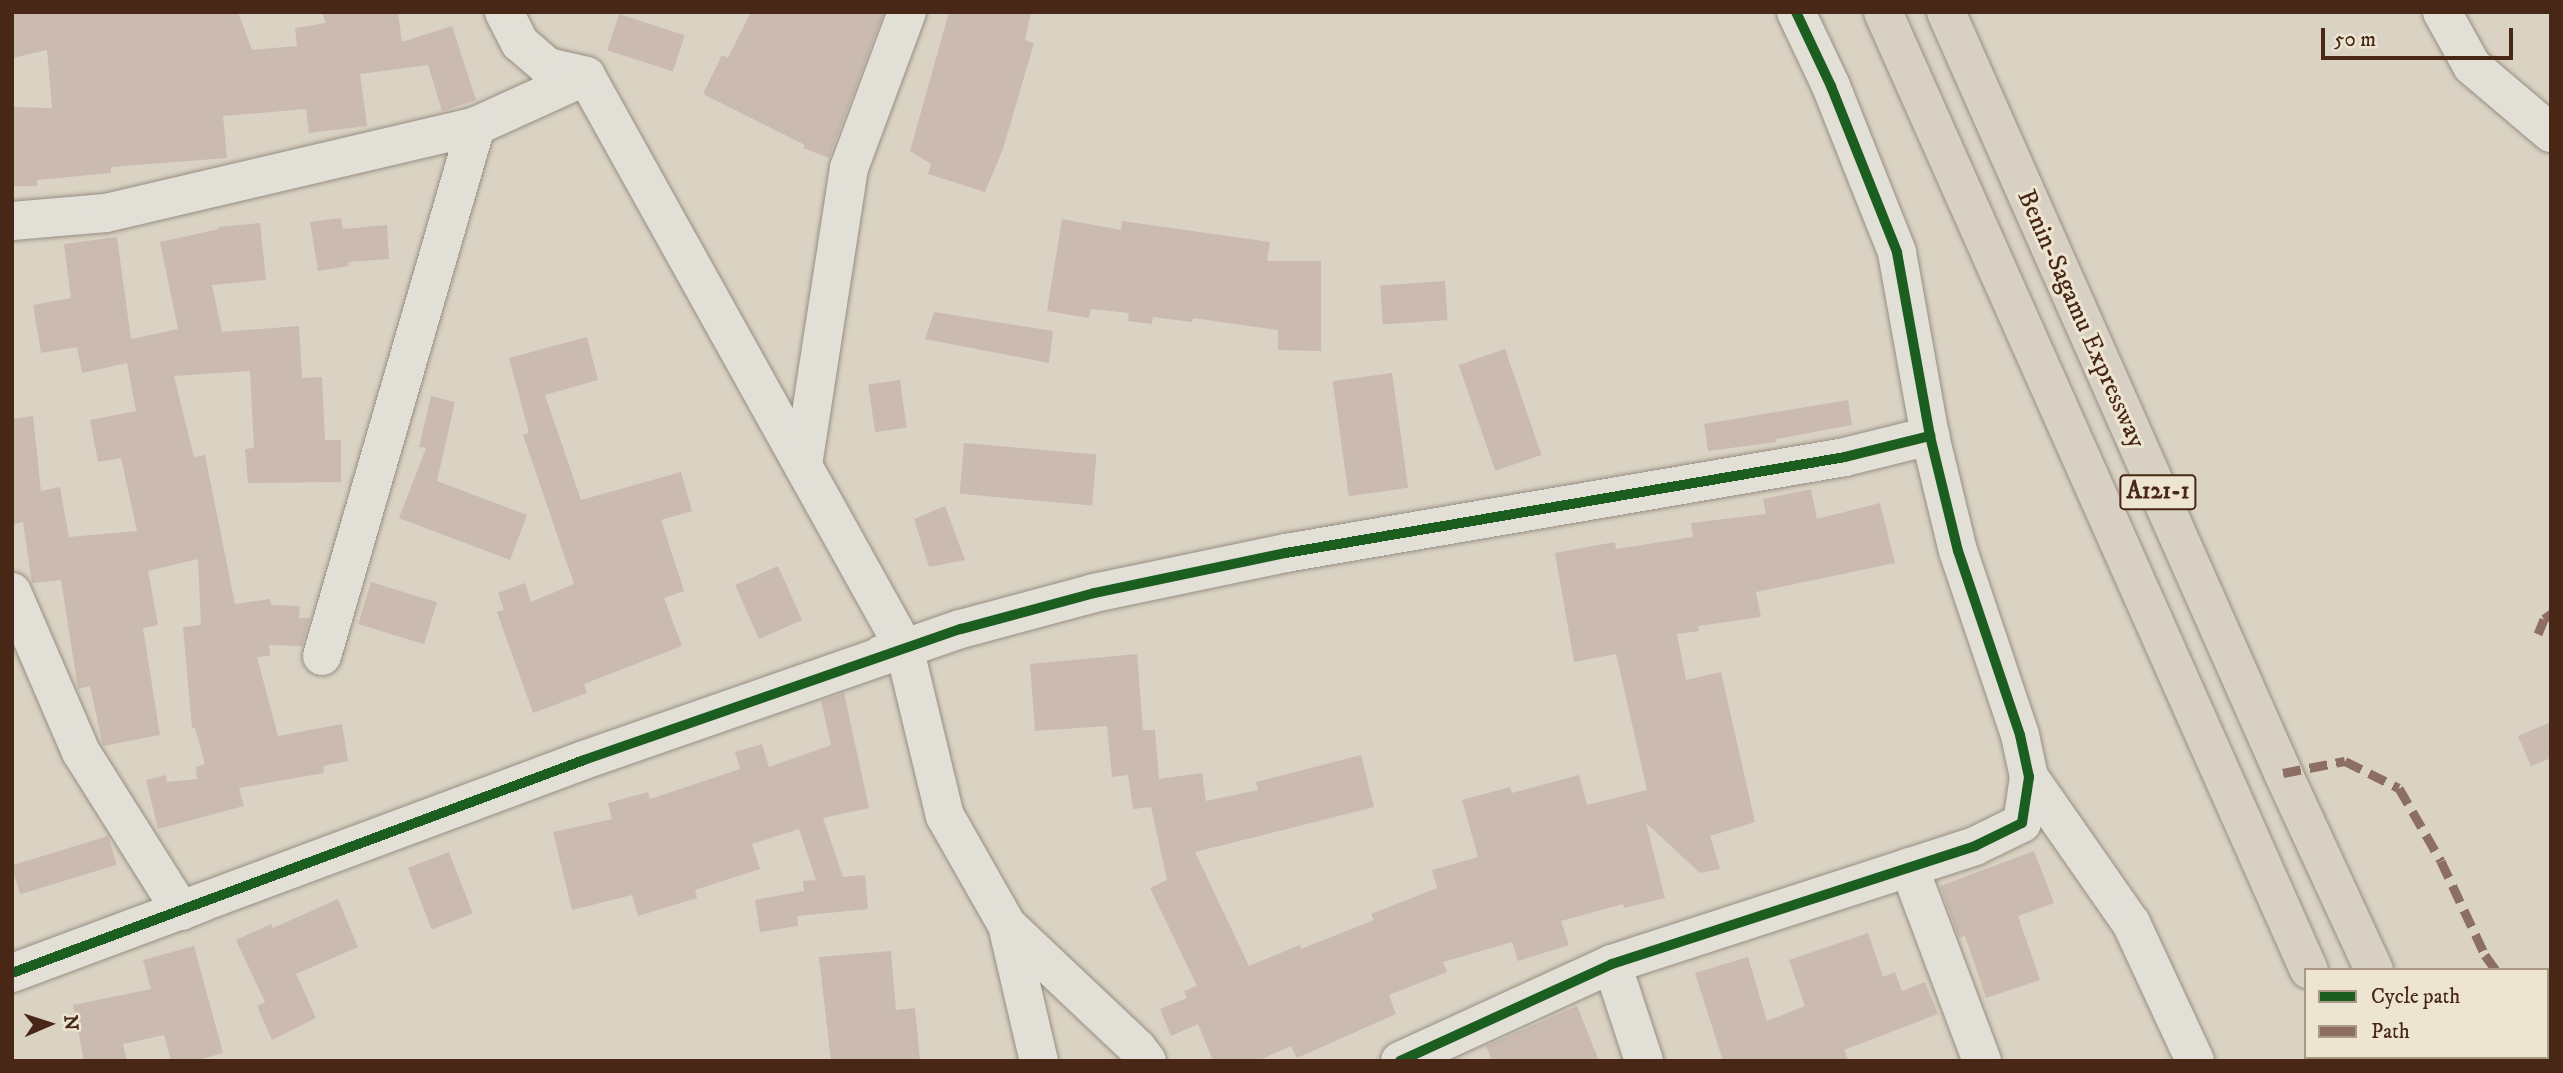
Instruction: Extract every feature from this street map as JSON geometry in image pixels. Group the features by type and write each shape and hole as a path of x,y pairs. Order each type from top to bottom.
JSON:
{"highway":[{"name":"A121-1","path":"1883,12 2308,968"},
{"name":"Benin-Sagamu Expressway","path":"1945,12 2272,748 2373,968"}],"street":[{"path":"504,12 520,43 548,67 586,76 904,647 945,816 1007,925 1038,1061"},
{"path":"803,465 849,168 907,12"},
{"path":"1400,1061 1612,964 1975,846 2022,823 2029,777 2020,736 1958,551 1930,436 1897,252 1831,86 1796,12"},
{"path":"2442,12 2472,66 2551,134"},
{"path":"12,221 106,213 476,126 586,76"},
{"path":"322,656 476,126"},
{"path":"12,973 904,647 1390,547 1810,476 1930,436"},
{"path":"12,593 81,752 181,911"},
{"path":"2029,777 2131,923 2195,1061"},
{"path":"1909,866 1982,1061"},
{"path":"1007,925 1137,1048 1147,1061"},
{"path":"1612,964 1644,1061"}],"building":[{"path":"12,12 238,12 252,50 297,46 295,28 326,23 322,12 398,12 402,42 452,26 476,100 442,111 428,65 360,74 367,126 309,133 306,109 223,116 227,158 111,167 111,173 37,180 37,186 12,186 12,107 52,108 47,50 12,58"},
{"path":"751,12 884,12 829,158 803,148 805,145 703,94 722,55 728,58"},
{"path":"949,12 1031,12 1025,40 1034,43 1003,149 985,192 928,174 931,164 910,151"},
{"path":"619,14 685,35 673,71 607,50"},
{"path":"341,218 343,229 387,225 389,259 348,262 349,266 318,271 310,222"},
{"path":"1062,219 1121,230 1122,221 1270,242 1267,261 1321,261 1321,351 1278,350 1278,330 1193,318 1192,322 1153,317 1152,324 1128,321 1129,313 1091,309 1089,318 1047,311"},
{"path":"260,223 266,280 212,285 222,332 299,326 302,378 322,377 325,440 341,440 341,482 248,483 245,449 254,448 250,371 174,376 194,457 205,455 235,604 270,599 271,605 300,606 299,618 310,618 302,646 269,645 270,656 257,657 278,736 342,724 348,761 323,766 324,773 239,788 244,806 158,829 146,780 166,775 167,782 197,779 196,767 205,764 195,728 192,728 183,627 201,625 198,559 148,571 158,625 143,628 160,735 103,746 90,686 78,689 61,580 32,583 23,522 12,525 12,419 33,416 41,491 60,487 69,537 137,531 121,458 98,462 90,420 136,411 127,363 82,373 77,347 41,353 33,305 71,298 64,244 117,237 131,339 178,329 160,242 219,229 218,227"},
{"path":"1445,281 1448,320 1383,324 1380,286"},
{"path":"934,312 1053,331 1049,363 925,339"},
{"path":"587,337 598,380 545,395 581,500 681,472 692,511 661,520 684,591 664,598 682,646 584,684 587,693 533,713 497,612 504,610 498,593 525,583 531,602 574,584 523,435 529,433 509,358"},
{"path":"1505,349 1541,455 1495,471 1459,365"},
{"path":"1392,373 1408,488 1349,496 1333,381"},
{"path":"900,380 907,428 875,432 868,384"},
{"path":"431,396 455,402 437,481 527,515 510,560 399,518 426,448 419,447"},
{"path":"1848,400 1852,425 1776,439 1776,442 1708,451 1704,424"},
{"path":"964,443 1096,455 1092,505 960,494"},
{"path":"1811,489 1817,519 1880,503 1895,563 1756,592 1761,617 1698,626 1699,631 1677,634 1686,680 1721,672 1755,822 1710,836 1720,869 1700,873 1646,823 1665,898 1624,908 1623,904 1561,921 1569,945 1518,961 1512,942 1443,962 1447,972 1389,995 1396,1014 1297,1058 1291,1046 1257,1061 1213,1061 1198,1024 1171,1036 1160,1009 1187,998 1184,991 1197,986 1150,888 1167,880 1151,807 1133,809 1128,775 1112,777 1107,726 1035,731 1030,664 1137,654 1143,730 1155,730 1159,779 1202,773 1206,801 1258,790 1256,782 1361,755 1374,807 1195,852 1249,966 1374,920 1371,914 1437,888 1432,870 1478,857 1462,800 1510,787 1512,793 1579,775 1587,805 1647,790 1616,654 1574,662 1555,553 1615,542 1616,549 1693,537 1691,523 1766,514 1763,499"},
{"path":"945,506 965,560 929,567 914,519"},
{"path":"778,566 802,620 759,639 735,585"},
{"path":"371,582 437,602 424,644 358,624"},
{"path":"844,693 869,808 823,818 843,877 865,875 868,909 797,916 798,926 760,932 755,900 804,891 803,881 816,880 799,829 752,844 760,869 695,890 697,898 638,916 632,895 572,910 553,832 612,819 608,803 648,792 650,799 740,769 735,752 762,744 769,767 831,745 821,701"},
{"path":"2551,722 2551,758 2531,766 2518,736"},
{"path":"108,836 117,865 20,894 12,865"},
{"path":"2034,851 2054,903 2018,916 2040,980 1986,998 1965,936 1959,938 1940,886"},
{"path":"449,852 473,914 432,929 408,868"},
{"path":"338,899 358,947 296,974 316,1018 272,1040 257,1006 265,1002 236,940 271,924 273,928"},
{"path":"1868,933 1883,977 1895,972 1902,991 1925,982 1938,1014 1844,1050 1849,1061 1723,1061 1695,973 1748,957 1767,1021 1805,1006 1789,960"},
{"path":"194,946 223,1053 194,1061 171,1061 164,1035 123,1044 127,1061 84,1061 73,1005 151,989 143,960"},
{"path":"891,951 896,1010 915,1008 920,1061 831,1061 819,957"},
{"path":"1577,1006 1599,1061 1492,1061 1486,1046"}],"marked path":[{"path":"2538,634 2544,619 2551,614"},
{"path":"2283,773 2345,761 2399,788 2441,861 2485,955 2495,968"}],"cycle path":[{"path":"1400,1061 1612,964 1975,846 2022,823 2029,777 2020,735 1958,551 1930,436 1897,252 1831,86 1796,12"},
{"path":"12,973 584,760 961,629 1094,593 1286,553 1845,457 1930,436"}]}
